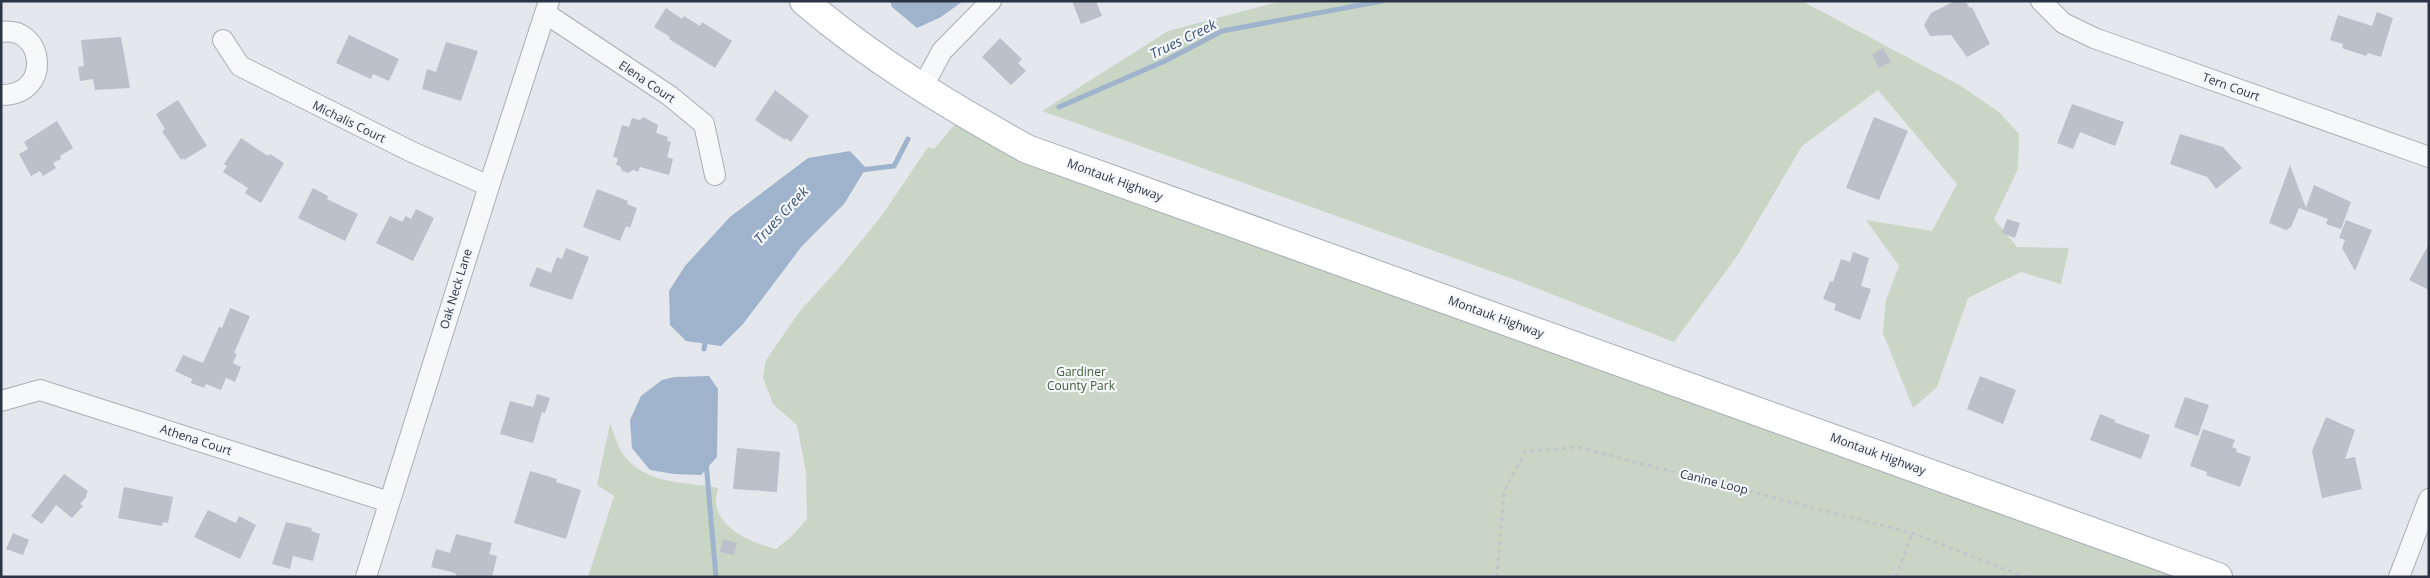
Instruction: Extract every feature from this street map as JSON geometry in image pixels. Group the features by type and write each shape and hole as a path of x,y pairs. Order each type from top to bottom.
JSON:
{"main road":[{"name":"Montauk Highway","path":"804,1 868,53 922,88 1027,149 2218,577"}],"street":[{"path":"922,88 942,51 991,1"},
{"name":"Tern Court","path":"2041,1 2063,23 2094,38 2429,157"},
{"name":"Elena Court","path":"547,7 670,96 704,124 715,175"},
{"name":"Oak Neck Lane","path":"366,577 547,7"},
{"path":"1,32 15,33 25,38 33,46 37,56 38,67 35,77 29,86 16,94 1,95"},
{"name":"Michalis Court","path":"223,40 240,66 412,152 489,186"},
{"name":"Athena Court","path":"1,401 40,390 390,502"},
{"path":"2399,577 2429,499"}],"path":[{"name":"Canine Loop","path":"1497,577 1504,491 1525,452 1577,447 1912,533 2025,577"},
{"path":"1896,577 1912,533"}],"green space":[{"path":"1281,1 1802,1 1959,85 1999,112 2019,134 2018,169 1994,219 2017,247 2069,248 2061,284 2021,272 1968,298 1937,387 1913,408 1883,333 1886,300 1899,266 1866,220 1932,231 1957,184 1878,90 1802,146 1737,256 1674,342 1513,279 1042,111 1168,31"},
{"name":"Gardiner County Park","path":"964,114 2218,577 588,577 614,496 597,485 610,424 622,453 642,471 654,477 679,483 718,488 716,502 719,513 731,528 748,539 776,549 792,536 807,519 806,472 797,425 773,404 763,378 766,360 800,311 840,267 883,214 928,147 934,149"}],"water":[{"path":"890,1 963,1 941,17 917,28 892,7"},
{"path":"850,151 866,168 844,204 802,246 743,324 721,346 686,341 670,325 669,291 685,266 730,217 808,158"},
{"path":"709,376 718,389 717,457 701,475 674,474 650,470 632,448 630,420 641,396 662,380 674,377"}],"building":[{"path":"1072,1 1096,1 1102,16 1081,24"},
{"path":"1955,1 1965,1 1970,8 1972,7 1990,44 1967,57 1951,35 1930,36 1924,25 1931,13"},
{"path":"666,8 682,19 684,16 700,26 702,22 732,41 715,68 669,39 670,37 654,27"},
{"path":"2377,12 2393,18 2381,57 2368,53 2366,56 2342,48 2343,44 2330,40 2338,15 2372,26"},
{"path":"349,35 399,59 389,81 373,74 371,79 336,63"},
{"path":"121,37 130,88 95,90 93,79 80,81 78,67 84,66 81,40"},
{"path":"1000,38 1022,59 1018,63 1026,71 1011,85 982,57"},
{"path":"446,42 478,51 461,101 422,89 427,69 436,72"},
{"path":"1883,48 1891,62 1879,68 1872,54"},
{"path":"775,90 809,116 791,142 755,120"},
{"path":"178,100 207,146 184,160 183,158 181,160 162,131 165,129 156,114"},
{"path":"2072,104 2124,122 2115,146 2080,132 2073,149 2057,143"},
{"path":"643,117 658,125 656,133 668,137 667,141 671,142 667,157 673,159 669,175 640,167 638,172 633,170 628,173 622,171 620,166 616,165 618,158 613,157 622,125 629,127 632,118 640,120"},
{"path":"1874,117 1908,131 1879,200 1846,188"},
{"path":"57,121 73,148 60,156 61,159 53,163 56,168 43,176 40,171 31,176 19,154 28,149 24,142"},
{"path":"2180,134 2223,147 2242,168 2216,189 2207,177 2170,164"},
{"path":"241,138 268,156 270,154 284,163 261,203 245,193 248,188 223,172 227,166 224,164"},
{"path":"2290,165 2306,208 2314,185 2351,202 2341,229 2326,224 2328,219 2299,208 2291,227 2286,230 2269,223"},
{"path":"313,188 328,196 327,199 358,214 345,241 298,218"},
{"path":"597,189 628,201 627,204 637,208 630,228 626,226 620,241 583,227"},
{"path":"416,209 434,218 413,261 376,243 390,216 402,222 406,216 411,219"},
{"path":"2007,219 2020,223 2015,238 2002,233"},
{"path":"2346,220 2372,230 2355,271 2342,248 2345,240 2339,238"},
{"path":"2429,244 2429,290 2409,280"},
{"path":"566,248 589,257 572,300 529,286 537,267 551,273 557,257 562,259"},
{"path":"1853,252 1869,258 1861,286 1871,289 1860,320 1834,310 1836,304 1823,299 1830,281 1833,282 1841,259 1850,262"},
{"path":"230,308 250,316 234,353 237,354 233,363 241,367 235,382 226,378 221,390 206,384 204,388 191,383 192,379 175,371 183,355 203,363 219,327 222,328"},
{"path":"1980,376 2016,390 2003,424 1967,409"},
{"path":"537,394 550,398 545,413 542,412 533,443 500,434 510,401 533,407"},
{"path":"2185,397 2209,405 2198,436 2174,427"},
{"path":"2100,414 2115,420 2114,422 2150,435 2141,459 2090,440"},
{"path":"2326,417 2355,430 2345,459 2355,457 2362,489 2322,498 2312,451"},
{"path":"2203,429 2235,440 2232,447 2237,449 2236,452 2251,457 2240,487 2206,475 2207,472 2190,466"},
{"path":"737,448 780,452 777,492 733,489"},
{"path":"530,471 557,479 556,482 581,490 566,539 514,523"},
{"path":"64,474 88,491 87,496 80,504 83,506 72,518 56,505 42,524 31,516"},
{"path":"124,487 173,497 168,523 163,522 162,526 118,518"},
{"path":"208,510 236,523 239,516 256,525 240,559 194,537"},
{"path":"286,522 312,528 311,531 320,534 313,561 293,556 290,569 272,564"},
{"path":"13,533 29,540 23,555 6,549"},
{"path":"456,534 492,543 489,554 497,556 492,577 458,577 455,573 431,567 436,549 450,553"},
{"path":"723,539 737,543 734,555 720,552"}],"waterway":[{"name":"Trues Creek","path":"1059,107 1165,61 1222,31 1382,1"},
{"name":"Trues Creek","path":"861,170 894,166 908,139"},
{"name":"Trues Creek","path":"704,349 706,338"},
{"name":"Trues Creek","path":"706,462 716,577"}]}
